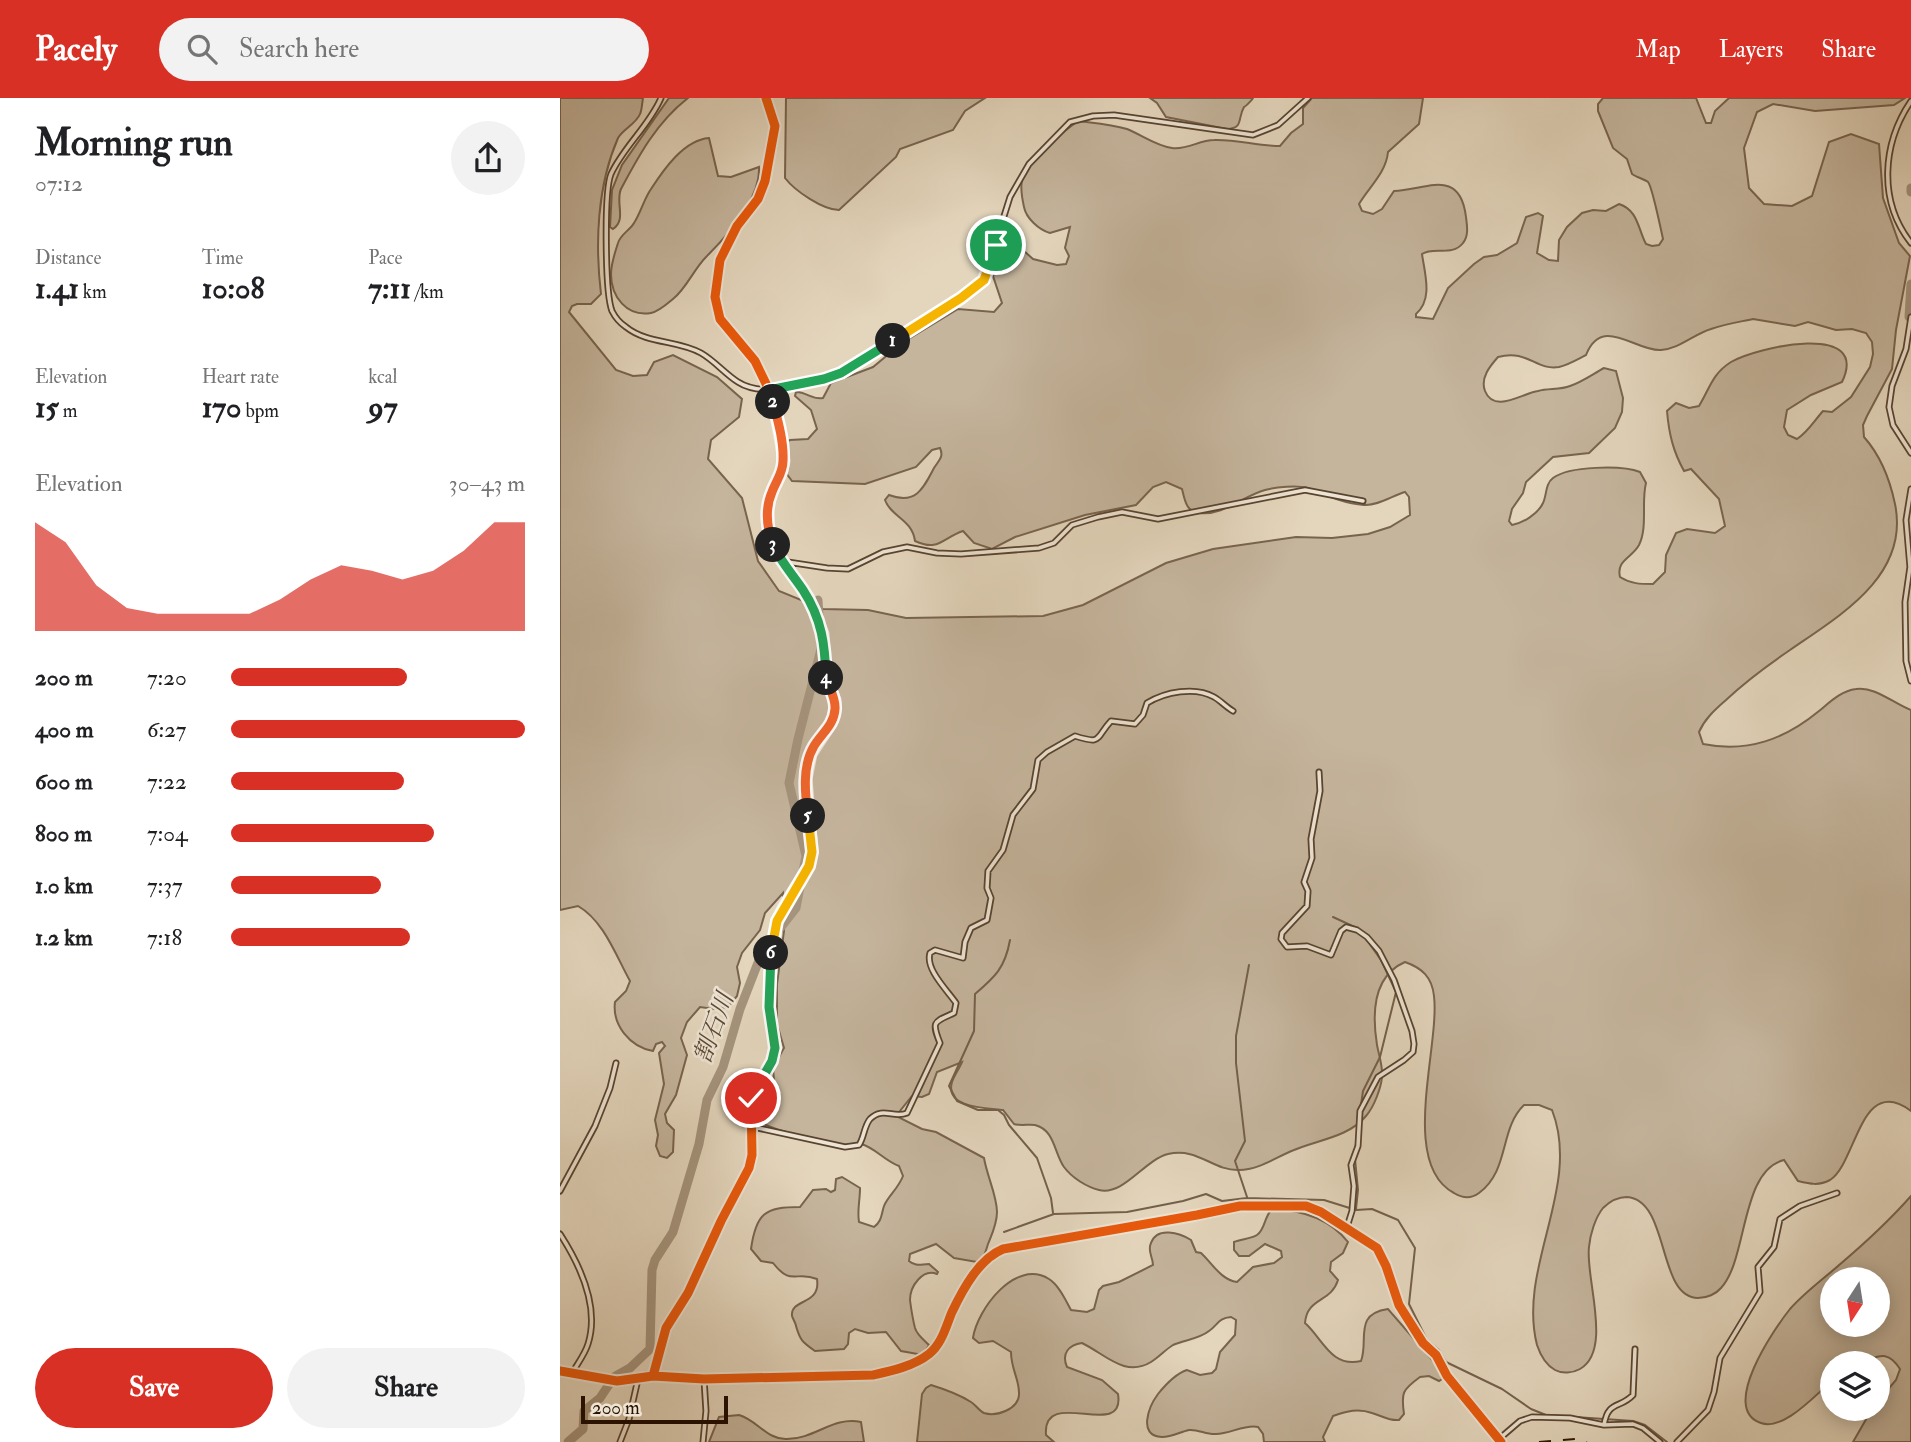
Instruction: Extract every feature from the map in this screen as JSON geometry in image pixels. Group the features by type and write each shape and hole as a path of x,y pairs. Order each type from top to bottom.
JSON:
{"street":[{"path":"661,98 655,111 615,167 607,189 608,285 613,312 626,328 636,334 696,351 739,383 769,390 841,373 961,298 984,280 1010,197 1021,175 1070,122 1093,116 1114,115 1253,135 1278,125 1308,98"},
{"path":"653,1376 666,1328 688,1293 749,1168 752,1155 751,1098 772,1061 775,1048 769,1007 771,950 780,914 809,866 812,852 806,779 811,754 832,722 835,710 835,700 826,680 823,634 809,599 781,561 771,538 768,520 771,493 781,474 783,461 778,421 769,390 755,361 720,319 715,297 720,260 737,226 758,199 765,181 775,126 766,98"},
{"path":"1911,101 1896,134 1887,171 1889,202 1911,243"},
{"path":"1911,317 1906,349 1892,386 1889,407 1893,425 1911,453"},
{"path":"1911,489 1906,520 1910,567 1905,610 1907,671 1911,681"},
{"path":"781,561 848,569 883,552 907,547 961,554 1039,548 1054,543 1072,525 1098,517 1122,512 1158,519 1305,490 1363,501"},
{"path":"752,1130 758,1128 852,1146 859,1145 870,1119 881,1112 900,1116 908,1113 940,1043 935,1023 939,1018 954,1013 956,1009 956,1003 928,960 930,953 934,950 963,958 965,942 971,928 987,920 991,898 987,888 988,871 1003,850 1013,815 1033,789 1038,761 1046,752 1075,736 1094,741 1100,738 1111,721 1135,724 1143,715 1147,703 1167,694 1186,692 1212,696 1233,711"},
{"path":"1319,772 1320,791 1311,839 1312,858 1304,882 1308,901 1303,913 1282,933 1281,939 1287,947 1307,946 1331,955 1341,931 1346,927 1367,937 1379,951 1394,981 1414,1044 1413,1052 1378,1077 1360,1111 1358,1146 1352,1165 1352,1211 1347,1227"},
{"path":"560,1191 595,1126 610,1088 616,1063"},
{"path":"1677,1442 1708,1410 1720,1358 1760,1292 1758,1267 1774,1247 1781,1217 1800,1206 1837,1193"},
{"path":"560,1371 617,1381 653,1376 704,1379 873,1375 921,1360 937,1345 953,1310 980,1266 995,1252 1240,1206 1306,1206 1347,1227 1377,1248 1387,1266 1399,1305 1423,1343 1436,1355 1447,1376 1500,1440 1515,1424 1528,1417 1633,1424 1643,1428 1660,1442"},
{"path":"560,1234 577,1261 585,1281 592,1321 588,1344 572,1373"},
{"path":"1605,1422 1611,1407 1627,1401 1633,1395 1635,1349"},
{"path":"620,1442 629,1419 638,1379"},
{"path":"703,1442 706,1411 704,1379"}],"shaded area":[{"path":"560,98 643,98 638,118 618,138 606,176 598,235 601,294 591,304 577,304 572,306 569,312 616,370 633,376 647,375 654,362 673,355 717,377 742,399 739,417 711,440 708,459 742,498 758,561 779,591 823,609 868,610 906,618 1043,616 1083,605 1166,563 1213,549 1296,537 1332,538 1368,534 1390,527 1410,515 1409,497 1405,492 1364,505 1342,501 1308,488 1292,487 1265,490 1225,509 1199,513 1189,508 1182,489 1166,482 1153,487 1136,505 1085,515 1015,537 992,549 974,543 963,531 935,545 915,541 910,528 888,506 885,500 889,495 906,498 918,493 940,458 940,448 932,450 916,467 865,484 792,481 786,473 784,443 808,439 817,429 811,410 795,396 796,392 823,398 831,383 873,367 902,343 958,309 994,312 1002,303 993,276 1009,244 1015,243 1033,259 1057,265 1066,264 1069,256 1065,248 1070,227 1050,233 1034,223 1025,211 1021,183 1037,155 1078,121 1127,129 1172,148 1214,140 1280,146 1303,124 1303,108 1312,98 1423,98 1419,124 1388,152 1381,173 1359,204 1362,211 1373,214 1382,209 1394,191 1440,185 1457,192 1466,217 1465,240 1454,250 1422,254 1426,294 1416,317 1433,319 1448,288 1484,257 1497,255 1517,243 1526,217 1538,213 1543,216 1537,253 1549,260 1558,261 1559,240 1567,227 1582,213 1606,211 1619,204 1634,215 1646,244 1659,245 1663,239 1650,185 1632,174 1627,159 1613,148 1598,111 1598,104 1603,98 1696,98 1706,123 1711,123 1715,111 1729,98 1905,98 1894,105 1815,111 1773,104 1757,112 1744,148 1749,188 1764,204 1792,206 1812,196 1829,142 1851,134 1879,144 1883,198 1899,243 1910,256 1896,330 1892,369 1863,425 1864,437 1880,460 1890,486 1895,504 1897,530 1892,552 1881,573 1866,591 1849,608 1741,686 1711,714 1699,732 1703,744 1735,747 1751,745 1793,729 1836,697 1856,689 1870,690 1911,710 1911,1111 1894,1102 1881,1103 1870,1112 1839,1171 1826,1182 1814,1184 1798,1181 1784,1160 1770,1167 1759,1181 1752,1198 1730,1275 1714,1294 1698,1298 1685,1294 1676,1283 1658,1230 1641,1202 1627,1197 1614,1200 1600,1212 1590,1242 1589,1260 1596,1330 1595,1346 1590,1360 1580,1369 1571,1372 1558,1371 1549,1365 1537,1345 1533,1316 1535,1286 1560,1168 1559,1139 1552,1110 1539,1105 1524,1105 1511,1126 1496,1173 1489,1184 1476,1195 1457,1195 1438,1178 1429,1157 1425,1131 1434,996 1425,974 1405,962 1394,968 1386,977 1377,997 1375,1033 1382,1077 1377,1097 1369,1112 1351,1129 1254,1168 1230,1169 1197,1156 1168,1154 1117,1188 1094,1189 1067,1171 1050,1137 1042,1128 1014,1124 1003,1110 969,1105 955,1097 951,1091 952,1082 962,1062 937,1072 929,1094 922,1097 912,1096 896,1116 922,1129 936,1132 984,1158 997,1212 984,1254 977,1262 954,1258 936,1244 910,1254 909,1261 912,1263 929,1264 938,1272 922,1276 918,1280 910,1300 915,1328 929,1345 923,1355 901,1351 886,1332 868,1333 855,1329 849,1333 848,1344 844,1349 815,1351 800,1338 792,1316 796,1306 814,1294 817,1279 789,1276 773,1263 761,1261 751,1249 759,1220 764,1214 778,1208 800,1207 813,1190 835,1190 836,1179 842,1177 860,1188 859,1222 874,1227 903,1176 899,1166 866,1146 812,1139 770,1127 755,1118 755,1100 766,1100 775,1094 773,1068 784,1048 777,1024 777,984 784,931 783,893 765,913 760,930 742,953 737,967 740,983 737,996 728,1007 700,1007 687,1022 681,1038 687,1055 676,1095 665,1114 667,1123 674,1130 673,1152 667,1158 660,1156 656,1146 658,1135 655,1120 664,1084 659,1053 665,1046 662,1042 656,1044 653,1051 645,1049 624,1034 616,1019 615,1002 626,991 630,981 614,950 595,921 578,906 560,910","holes":["1753,319 1795,326 1808,322 1836,330 1852,329 1866,333 1872,342 1870,367 1851,397 1832,412 1823,411 1797,439 1788,435 1784,427 1787,410 1811,395 1842,382 1847,363 1841,351 1826,345 1807,344 1763,350 1744,356 1720,371 1699,406 1689,408 1676,403 1667,411 1672,442 1680,464 1684,471 1691,469 1719,499 1725,526 1715,533 1687,529 1676,533 1666,555 1665,572 1653,584 1628,581 1620,577 1619,571 1622,563 1636,549 1642,538 1646,483 1640,472 1621,468 1596,468 1561,474 1550,480 1543,503 1534,514 1516,524 1512,525 1509,521 1526,482 1553,457 1589,453 1615,428 1622,412 1623,398 1616,371 1604,368 1566,387 1542,390 1502,402 1495,401 1489,398 1485,391 1484,381 1489,368 1498,357 1517,356 1544,366 1559,367 1586,355 1593,343 1601,337 1620,338 1661,350 1674,347 1711,329"]},
{"path":"669,98 688,98 658,128 635,164 621,189 619,221 613,229 610,227 612,190 622,165"},
{"path":"786,98 985,98 965,111 953,130 900,149 896,157 839,210 825,207 810,199 785,178"},
{"path":"1150,98 1253,98 1244,107 1238,125 1227,129 1166,117 1157,103"},
{"path":"709,138 718,176 731,177 759,167 755,192 733,228 702,262 678,295 654,312 635,312 617,298 612,282 614,254 619,240 634,223 649,193 668,165 691,144"},
{"path":"1911,1196 1911,1442 1853,1442 1865,1421 1890,1421 1890,1387 1900,1369 1890,1359 1890,1351 1820,1351 1820,1392 1789,1417 1770,1424 1761,1423 1750,1415 1746,1402 1754,1368 1782,1319 1795,1303 1820,1281 1820,1337 1890,1337 1890,1267 1836,1267 1867,1241"},
{"path":"1272,1209 1294,1211 1324,1221 1348,1242 1343,1253 1331,1262 1330,1271 1338,1280 1335,1287 1314,1304 1305,1323 1328,1351 1342,1360 1361,1361 1366,1322 1370,1316 1388,1309 1441,1370 1442,1379 1439,1381 1429,1376 1420,1377 1409,1385 1403,1396 1404,1414 1399,1420 1362,1411 1343,1413 1333,1416 1323,1437 1325,1442 1264,1442 1263,1434 1258,1427 1253,1426 1221,1434 1189,1430 1166,1437 1154,1435 1147,1426 1147,1420 1158,1394 1175,1377 1187,1370 1200,1375 1212,1373 1216,1369 1220,1352 1235,1335 1236,1320 1231,1317 1221,1320 1201,1336 1173,1345 1142,1366 1115,1363 1082,1343 1067,1350 1067,1367 1102,1380 1118,1394 1117,1407 1110,1414 1057,1414 1048,1421 1046,1435 1054,1442 917,1442 922,1394 931,1385 962,1397 989,1414 1006,1411 1018,1400 1019,1390 1011,1352 993,1341 979,1343 973,1338 990,1301 1011,1281 1023,1275 1036,1274 1049,1279 1059,1289 1071,1310 1087,1312 1094,1309 1099,1290 1103,1286 1119,1282 1153,1265 1151,1243 1158,1234 1169,1232 1191,1240 1196,1252 1201,1253 1226,1278 1237,1282 1253,1267 1274,1263 1282,1257 1281,1251 1265,1244 1249,1256 1239,1256 1234,1250 1234,1242 1260,1233"},
{"path":"739,1415 774,1436 787,1439 806,1436 842,1422 861,1422 864,1442 709,1442 719,1417"}],"waterway":[{"path":"1909,317 1911,284"},
{"name":"割石川","path":"568,1442 583,1429 584,1411 600,1398 614,1377 630,1368 650,1349 652,1270 655,1260 673,1232 699,1144 707,1100 723,1067 740,1009 763,950 796,908 806,856 789,783 821,649 818,600"},
{"path":"1333,917 1359,929"},
{"path":"1361,1105 1363,1091 1380,1057 1396,992 1381,960 1364,936"},
{"path":"1010,940 998,971 975,994 974,1031 949,1086 957,1101 978,1110 998,1110 1004,1115 1009,1125 1037,1158 1051,1198 1053,1213"},
{"path":"1247,1197 1235,1161 1245,1141 1236,1063 1236,1036 1249,965"},
{"path":"1355,1150 1357,1138"},
{"path":"1355,1159 1358,1190 1356,1209"},
{"path":"1004,1232 1054,1214 1127,1212 1206,1194 1222,1201 1247,1198 1324,1200 1356,1210 1372,1209 1398,1220 1415,1248 1409,1304 1427,1340 1439,1350 1446,1362 1502,1389 1531,1409 1546,1415 1633,1421 1645,1425 1667,1442"}],"railway":[{"path":"1539,1442 1575,1439 1587,1442"}],"cycle path":[{"path":"653,1376 666,1328 688,1293 749,1168 752,1155 751,1098 772,1061 775,1048 769,1007 771,950 777,921 809,866 812,852 806,779 811,754 832,722 835,710 835,700 826,680 823,634 809,599 776,551 768,528 771,493 781,474 784,461 769,390 755,361 720,319 715,297 720,260 737,226 758,199 765,181 775,126 766,98"},
{"path":"560,1371 617,1381 653,1376 704,1379 873,1375 909,1365 933,1350 961,1294 979,1267 1003,1249 1240,1206 1306,1206 1321,1212 1377,1248 1399,1305 1423,1343 1436,1355 1447,1376 1501,1442"}],"route":[{"path":"751,1098 772,1061 775,1048 769,1007 769,976 777,921 809,866 812,852 806,803 806,779 811,754 832,722 835,710 835,700 826,680 823,634 809,599 782,564 768,528 771,493 781,474 783,461 782,441 769,390 841,373 961,298 984,280 996,245"}]}
